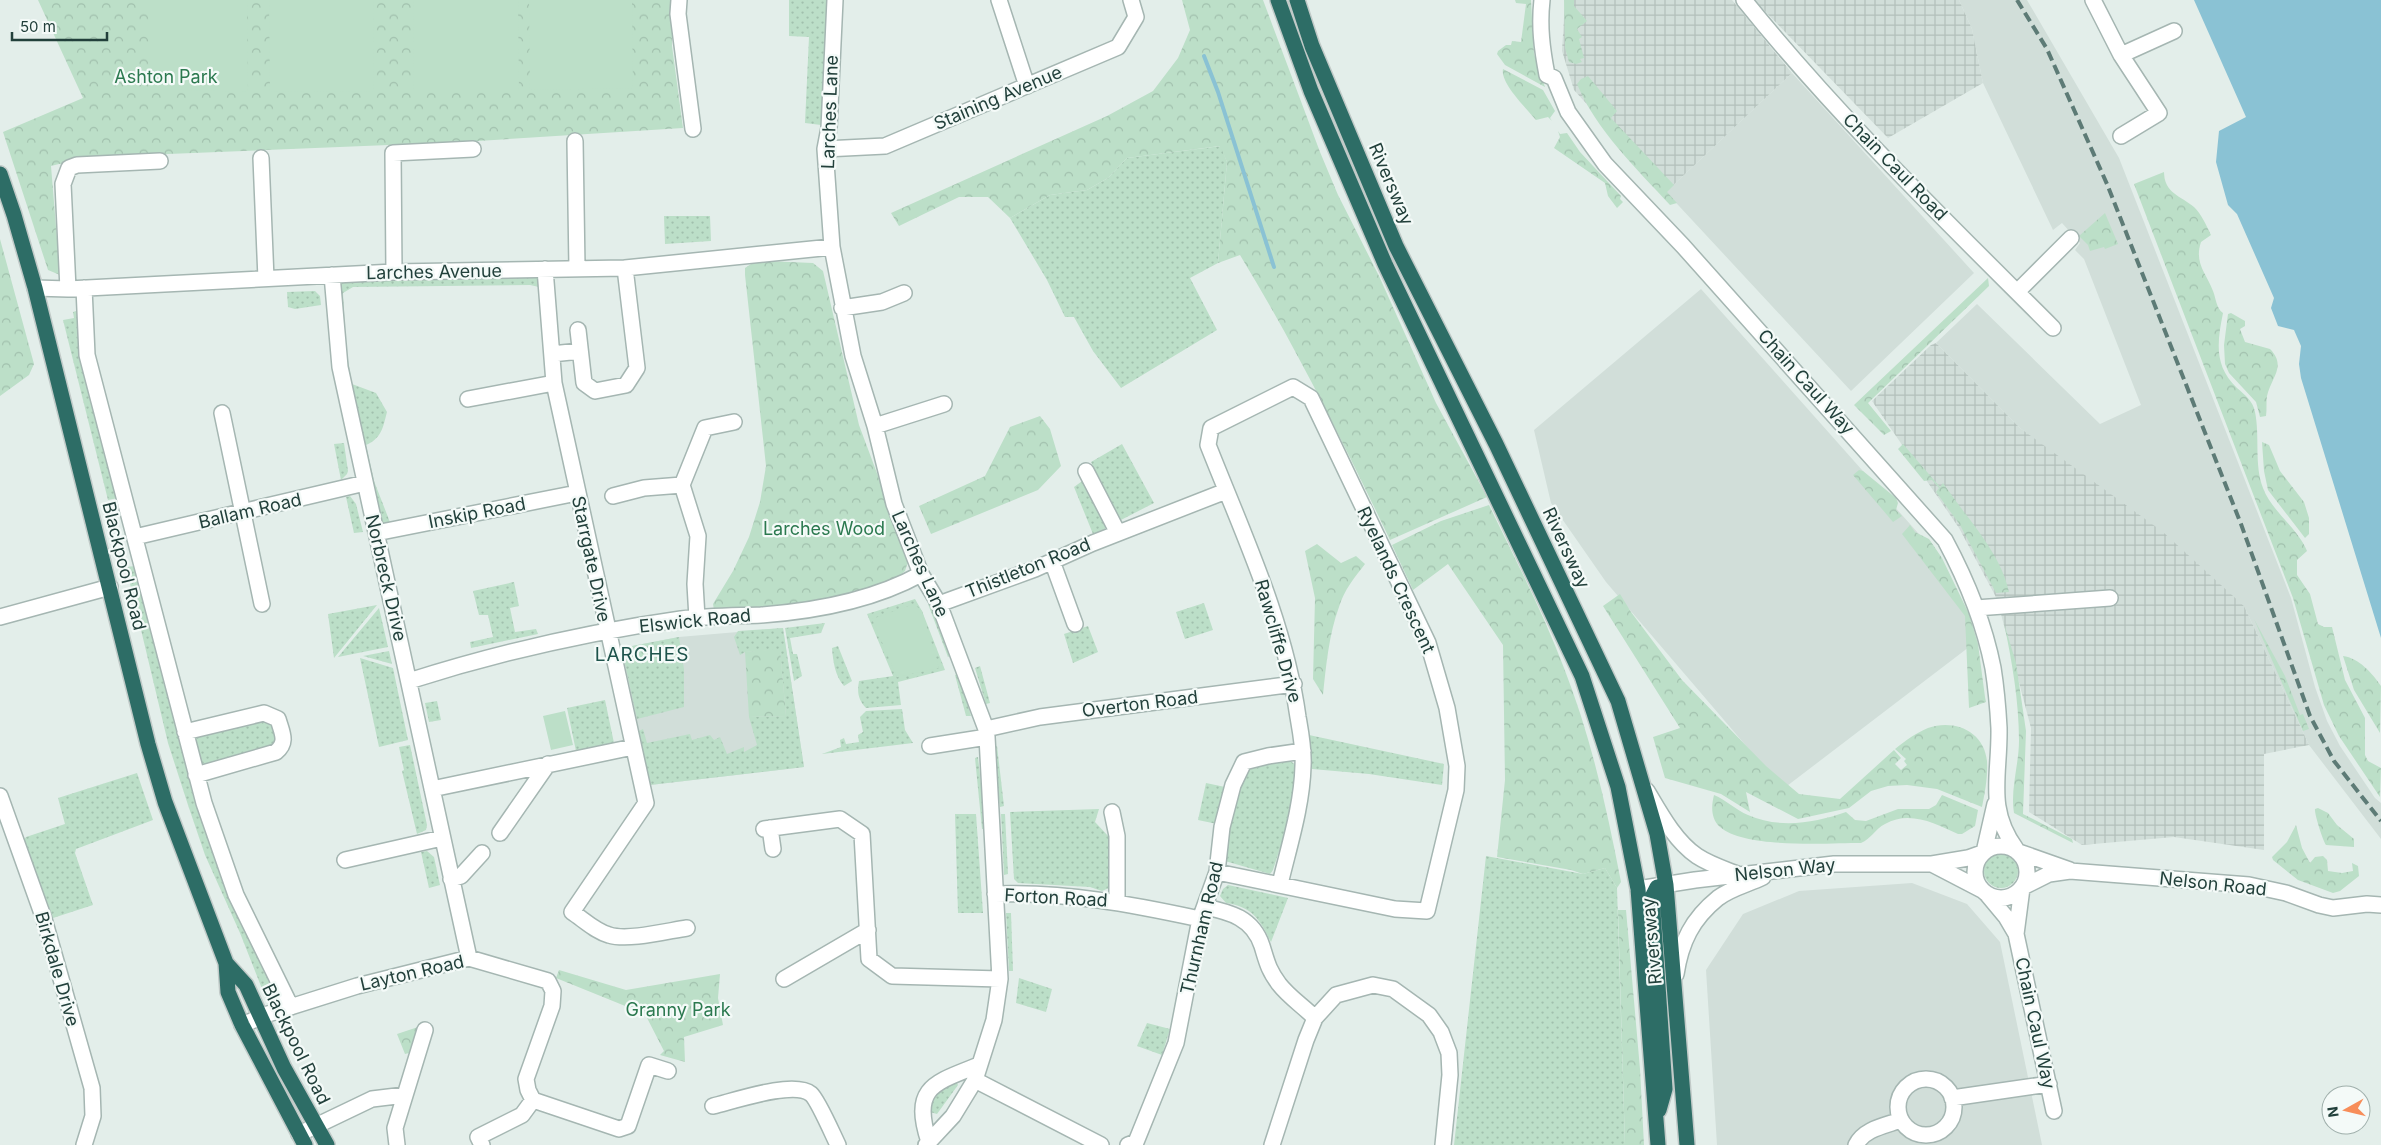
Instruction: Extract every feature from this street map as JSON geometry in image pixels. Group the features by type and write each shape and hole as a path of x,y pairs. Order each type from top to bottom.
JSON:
{"highway":[{"name":"Riversway","path":"1278,0 1311,91 1385,264 1582,676 1618,787 1638,889 1658,1145"},
{"name":"Riversway","path":"1297,0 1312,46 1396,246 1496,444 1618,702 1657,834 1675,981 1687,1145"},
{"name":"Blackpool Road","path":"0,174 35,288 148,744 165,802 226,963 228,992 242,1025 302,1140"},
{"path":"1656,1119 1665,1089 1652,898 1662,886"},
{"name":"Blackpool Road","path":"226,963 246,985 260,1018 326,1145"}],"street":[{"path":"679,0 678,14 693,129"},
{"path":"1000,0 1026,86"},
{"name":"Staining Avenue","path":"825,149 885,146 1118,47 1136,17 1131,0"},
{"name":"Chain Caul Way","path":"1542,0 1539,21 1541,48 1547,75 1554,78 1568,112 1605,164 1683,246 1946,540 1967,582 1993,669 1999,728 1996,800 1983,852"},
{"name":"Chain Caul Road","path":"1744,0 1792,60 1928,204 2053,328"},
{"path":"2094,0 2121,55 2159,114 2121,136"},
{"name":"Larches Lane","path":"839,1 825,149 832,247 842,308 853,356 875,426 894,504 921,574 939,604 987,733 1000,979 994,1020 977,1073 953,1116 927,1144"},
{"path":"2121,55 2174,31"},
{"path":"575,141 577,268"},
{"path":"394,272 393,153 473,149"},
{"path":"261,158 266,279"},
{"path":"68,289 63,184 69,168 77,165 160,161"},
{"path":"2017,292 2071,238"},
{"name":"Larches Avenue","path":"35,288 68,289 394,272 626,268 832,247"},
{"path":"578,330 584,383 595,391 626,385 637,368 626,268"},
{"name":"Starrgate Drive","path":"545,269 554,383 607,632 646,803 572,912 594,928 610,936 630,936 687,928"},
{"name":"Norbreck Drive","path":"332,275 340,367 469,958"},
{"name":"Blackpool Road","path":"84,288 88,354 196,775 236,895 291,1007"},
{"path":"842,308 882,302 904,293"},
{"path":"552,354 580,351"},
{"path":"468,398 554,383"},
{"name":"Ryelands Crescent","path":"1217,872 1395,909 1427,911 1453,808 1457,766 1447,708 1428,643 1311,398 1293,388 1212,428 1208,445 1226,490"},
{"path":"875,426 944,404"},
{"path":"222,413 262,604"},
{"path":"697,618 695,584 698,536 682,485 705,428 734,422"},
{"path":"1086,471 1118,533"},
{"name":"Ballam Road","path":"135,537 365,483"},
{"path":"613,496 644,488 682,485"},
{"name":"Thistleton Road","path":"939,604 1052,561 1226,490"},
{"name":"Rawcliffe Drive","path":"1226,490 1273,612 1294,684 1303,751 1301,797 1280,884"},
{"name":"Inskip Road","path":"376,533 577,493"},
{"path":"1052,561 1075,624"},
{"name":"Elswick Road","path":"409,681 483,659 607,632 697,618 804,611 843,604 921,574"},
{"path":"0,616 110,587"},
{"path":"1976,608 2110,598"},
{"name":"Overton Road","path":"930,746 987,733 1040,717 1294,684"},
{"path":"185,732 264,714 278,719 285,740 282,747 276,752 196,775"},
{"path":"432,790 633,747"},
{"name":"Thurnham Road","path":"1128,1145 1136,1142 1176,1043 1202,913 1217,872 1222,827 1230,793 1244,762 1303,751"},
{"path":"500,833 548,764"},
{"path":"1644,785 1661,814 1682,842 1697,856 1740,875"},
{"name":"Birkdale Drive","path":"0,796 44,919 92,1088 93,1116 84,1145"},
{"name":"Chain Caul Way","path":"1996,800 2003,830 2018,850"},
{"name":"Forton Road","path":"1112,812 1117,836 1117,902"},
{"path":"774,849 767,828 840,819 862,834 869,959 892,976 1000,979"},
{"path":"345,860 442,838"},
{"path":"1999,845 2018,850 2027,865 2027,880 2022,888 2009,897 1993,897 1985,892 1975,877 1975,868 1983,852 1999,845"},
{"name":"Nelson Road","path":"2018,850 2070,871"},
{"name":"Nelson Way","path":"1638,889 1834,864 1932,864 1968,858 1983,852"},
{"path":"451,879 462,876 482,853"},
{"name":"Nelson Way","path":"1932,864 1985,892"},
{"name":"Nelson Road","path":"2022,888 2049,874 2070,871 2249,885 2286,892 2319,905 2333,908 2367,904 2381,905"},
{"path":"1675,981 1683,940 1703,914 1718,898 1774,872"},
{"name":"Chain Caul Way","path":"2016,934 2022,888"},
{"name":"Chain Caul Way","path":"1985,892 2006,916 2016,934 2054,1111"},
{"name":"Forton Road","path":"996,894 1063,895 1202,913 1231,912 1246,922 1258,936 1266,963 1279,984 1315,1018"},
{"path":"784,979 868,930"},
{"name":"Layton Road","path":"242,1025 357,986 469,958 548,981 551,986 553,991 552,1006 526,1079 528,1090 533,1100"},
{"path":"1272,1145 1315,1018 1336,994 1374,985 1393,988 1429,1015 1441,1032 1448,1053 1450,1076 1443,1145"},
{"path":"396,1145 395,1128 425,1030"},
{"path":"482,1145 478,1137 522,1115 533,1100 619,1128 628,1126 649,1065 668,1071"},
{"path":"977,1073 1101,1145"},
{"name":"Larches Lane","path":"927,1144 922,1122 924,1100 937,1082 977,1073"},
{"path":"1924,1079 1934,1080 1942,1084 1952,1098 1952,1116 1948,1124 1934,1134 1924,1136 1911,1131 1901,1120 1898,1110 1900,1096 1914,1082 1924,1079"},
{"path":"1952,1098 2049,1084"},
{"path":"713,1106 777,1091 803,1090 812,1094 838,1145"},
{"path":"302,1140 316,1126 372,1099 405,1095"},
{"path":"1856,1145 1860,1136 1869,1131 1901,1120"}],"shaded area":[{"path":"1565,0 1732,0 1792,73 1666,192 1574,90 1562,51"},
{"path":"1754,0 1959,0 1972,29 1983,83 1888,138"},
{"path":"1959,0 2027,0 2119,158 2291,598 2315,687 2327,721 2340,746 2375,798 2381,803 2381,839 2309,745 2244,606 2020,428 1936,343 1977,304 2100,424 2141,405 2084,259 2075,250 2080,243 2062,223 2053,230 1983,83 1972,29"},
{"path":"1792,73 1974,273 1851,391 1666,192"},
{"path":"1701,289 1926,542 1963,608 1973,644 1783,789 1606,582 1551,503 1534,430"},
{"path":"1936,343 2020,428 2163,532 2244,606 2309,745 2264,754 2264,850 2174,837 2082,845 2029,812 2031,728 1997,599 1959,528 1872,401 1931,345"},
{"path":"783,628 804,767 650,785 623,655 627,647 679,637"},
{"path":"1912,883 1967,904 2000,942 2042,1145 1717,1145 1706,970 1743,914 1799,891"}],"green space":[{"name":"Ashton Park","path":"38,0 673,0 672,46 683,128 462,142 168,154 59,164 51,166 60,275 48,270 3,132 83,98"},
{"path":"149,0 247,0 248,92 149,89"},
{"path":"269,0 373,0 374,91 270,92"},
{"path":"413,0 518,0 519,91 414,91"},
{"path":"529,0 632,0 633,88 530,90"},
{"path":"789,0 834,0 829,126 805,123 809,37 789,36"},
{"path":"1182,0 1263,0 1338,195 1379,276 1436,403 1487,497 1390,540 1319,396 1281,325 1240,255 1218,263 1227,162 1220,146 1127,158 1108,178 1087,190 1050,195 1010,218 988,197 959,197 899,226 891,213 1107,116 1153,91 1178,58 1190,30"},
{"path":"1515,0 1531,0 1534,54 1545,87 1505,65 1497,54 1506,45 1511,45 1512,41 1521,42 1526,4 1516,3"},
{"path":"1564,0 1574,0 1574,6 1587,21 1577,29 1582,37 1579,39 1584,58 1580,59 1582,62 1576,64 1569,62 1565,48"},
{"path":"1503,69 1543,90 1555,111 1550,118 1552,121 1548,117 1536,120 1509,88 1503,75"},
{"path":"1588,76 1617,111 1611,118 1674,185 1667,192 1677,203 1670,205 1606,133 1585,101 1577,84 1581,79"},
{"path":"1558,131 1560,134 1567,133 1580,152 1621,196 1620,199 1623,202 1617,208 1608,196 1605,183 1554,148 1560,137"},
{"path":"1221,146 1227,162 1218,263 1190,278 1217,330 1121,388 1093,351 1074,317 1065,317 1047,280 1010,218 1050,195 1087,190 1108,178 1127,158"},
{"path":"2164,172 2167,185 2174,193 2197,210 2211,235 2201,242 2199,256 2218,306 2223,313 2219,334 2221,363 2230,380 2248,398 2254,408 2260,479 2267,497 2303,542 2307,551 2297,560 2297,575 2310,594 2318,624 2324,627 2332,627 2345,680 2365,718 2365,755 2368,761 2381,768 2380,797 2339,736 2324,705 2293,598 2134,184"},
{"path":"2105,213 2118,244 2105,249 2104,247 2090,251 2088,245 2079,236"},
{"path":"664,216 710,216 711,241 665,244"},
{"path":"0,239 34,364 29,375 0,396"},
{"name":"Larches Wood","path":"766,261 813,263 823,271 859,425 909,559 905,571 895,580 844,596 805,604 714,610 713,604 733,571 749,537 760,502 766,466 745,268 751,264"},
{"path":"545,269 548,289 530,285 353,287 343,293 346,349 352,384 376,393 387,412 379,435 366,445 374,481 393,530 376,533 340,367 332,275"},
{"path":"1988,278 1989,286 1868,403 1891,431 1884,435 1854,405"},
{"path":"315,291 320,296 321,305 295,309 288,307 287,292"},
{"path":"79,310 118,498 108,500 63,320 74,318 73,312"},
{"path":"2231,313 2245,321 2245,326 2240,329 2245,342 2270,349 2275,355 2278,367 2267,396 2266,416 2260,417 2256,402 2229,373 2225,364 2224,345 2228,314"},
{"path":"1040,416 1050,429 1061,466 1038,490 931,534 919,506 985,476 1010,427"},
{"path":"2262,442 2269,445 2280,471 2304,502 2309,518 2309,534 2305,538 2268,490 2264,471"},
{"path":"344,443 348,471 341,480 334,444"},
{"path":"1122,444 1154,503 1119,521 1091,462"},
{"path":"1903,444 1940,487 1943,483 1975,526 1992,551 2005,578 2009,592 1996,593 1960,525 1936,492 1939,488 1932,480 1924,481 1898,449"},
{"path":"1859,470 1863,471 1896,498 1898,503 1896,510 1902,516 1893,522 1853,475"},
{"path":"1085,479 1107,523 1105,529 1093,534 1074,487"},
{"path":"350,496 356,504 363,532 354,533 346,497"},
{"path":"1489,505 1547,626 1574,694 1590,747 1610,827 1621,882 1617,888 1605,868 1583,874 1571,870 1497,857 1505,780 1503,645 1448,564 1413,590 1392,545 1441,521"},
{"path":"1910,525 1915,532 1929,539 1942,558 1969,614 1978,644 1986,702 1969,708 1965,616 1902,534"},
{"path":"1317,544 1341,563 1356,556 1365,564 1341,601 1328,650 1323,695 1313,679 1315,598 1305,551"},
{"path":"135,566 230,890 276,998 273,1004 268,1004 240,933 205,855 168,743 126,567"},
{"path":"514,582 519,606 510,608 515,632 536,629 538,634 471,648 470,642 493,637 488,615 479,615 473,591"},
{"path":"1620,594 1631,612 1682,680 1766,766 1799,794 1840,799 1894,750 1901,758 1895,764 1901,770 1907,765 1904,761 1906,759 1895,749 1907,740 1928,728 1948,725 1966,730 1974,735 1985,751 1987,772 1982,807 1937,789 1907,785 1888,786 1871,791 1849,808 1798,819 1746,792 1750,812 1721,794 1665,778 1653,737 1680,728 1603,606"},
{"path":"915,599 922,611 945,670 898,682 901,705 866,708 859,696 859,681 893,676 867,614"},
{"path":"932,602 952,654 948,657 928,604"},
{"path":"1204,603 1213,630 1185,639 1176,612"},
{"path":"914,604 922,611 939,668 897,677 872,619"},
{"path":"377,605 334,658 328,614"},
{"path":"379,608 388,647 338,657"},
{"path":"2254,619 2285,676 2300,715 2303,714 2309,729 2303,731"},
{"path":"825,623 821,633 790,638 793,654 797,654 802,676 794,681 785,628"},
{"path":"2004,623 2016,663 2026,731 2023,814 2072,839 2073,843 2014,813 2013,795 2019,750 2019,726 2010,652"},
{"path":"1088,626 1098,652 1073,663 1064,634"},
{"path":"783,628 804,767 650,785 639,731 643,729 647,743 690,734 692,740 710,735 714,740 720,737 727,754 744,747 744,752 757,745 749,717 786,716 780,650 745,652 740,655 734,637 738,631"},
{"path":"679,637 684,669 684,707 637,719 623,655 627,647"},
{"path":"838,646 852,681 844,686 837,673 833,658 832,648"},
{"path":"780,649 786,716 749,717 745,652"},
{"path":"389,651 392,664 363,656"},
{"path":"2343,656 2360,663 2381,686 2380,733 2354,690"},
{"path":"360,658 393,668 408,740 379,747"},
{"path":"980,666 990,703 986,704 975,668"},
{"path":"959,673 971,716 966,716 955,675"},
{"path":"605,700 614,743 576,751 567,708"},
{"path":"437,701 441,720 429,722 425,703"},
{"path":"902,709 905,730 913,743 822,754 841,747 840,740 844,738 846,744 859,742 858,735 863,732 860,717 866,711"},
{"path":"565,711 573,745 551,750 543,716"},
{"path":"268,720 274,724 280,742 276,747 203,767 198,757 195,738"},
{"path":"1309,735 1444,764 1442,785 1369,774 1312,769"},
{"path":"410,745 427,825 426,830 417,834 402,771 404,770 399,747"},
{"path":"997,746 1004,806 1000,807 993,747"},
{"path":"978,757 986,829 982,829 975,758"},
{"path":"1286,758 1296,765 1289,820 1273,870 1270,874 1225,861 1227,835 1234,799 1250,764"},
{"path":"137,773 153,820 76,849 75,853 93,905 53,918 24,840 26,837 65,824 58,798"},
{"path":"1206,783 1225,787 1217,824 1198,820"},
{"path":"1714,795 1748,815 1772,822 1784,823 1822,819 1846,812 1855,820 1866,821 1898,809 1929,809 1936,805 1942,795 1978,810 1975,826 1962,834 1931,822 1903,818 1885,824 1861,843 1808,844 1767,842 1732,834 1720,827 1712,812"},
{"path":"2318,808 2328,813 2337,825 2354,839 2354,847 2326,845 2316,816 2315,809"},
{"path":"1099,809 1095,822 1110,838 1109,888 1102,891 1090,887 1018,883 1014,879 1010,812"},
{"path":"955,814 976,814 983,913 958,913"},
{"path":"1001,814 1005,814 1008,874 1004,875"},
{"path":"2296,825 2302,848 2310,863 2315,857 2323,856 2327,860 2328,871 2342,873 2353,871 2352,863 2358,866 2359,876 2340,891 2333,893 2298,880 2273,860 2272,857 2287,842"},
{"path":"427,851 434,857 440,885 429,888 421,852"},
{"path":"2001,854 2013,859 2018,871 2013,883 2001,888 1989,883 1984,871 1989,859"},
{"path":"1486,856 1583,874 1605,868 1617,888 1625,1145 1454,1145"},
{"path":"1228,885 1288,898 1271,942 1263,926 1254,915 1242,907 1226,903 1220,896 1223,889"},
{"path":"1618,910 1626,910 1640,1069 1644,1145 1625,1145"},
{"path":"1006,913 1011,913 1013,971 1009,971"},
{"name":"Granny Park","path":"559,970 626,990 720,974 718,998 723,1025 684,1037 685,1062 660,1055 664,1051 645,1014 556,978"},
{"path":"1019,978 1052,989 1046,1012 1016,1003"},
{"path":"1147,1023 1170,1029 1162,1055 1137,1046"},
{"path":"418,1027 409,1053 405,1054 397,1034"},
{"path":"957,1083 958,1085 937,1114 930,1112 930,1099 940,1087"}],"water":[{"path":"2194,0 2381,0 2381,638 2301,378 2299,364 2301,346 2294,330 2278,326 2271,308 2274,298 2237,214 2228,205 2216,162 2219,131 2246,117"}],"waterway":[{"path":"1204,56 1218,92 1274,267"}],"railway":[{"path":"2017,0 2047,49 2107,184 2241,524 2310,716 2334,761 2381,821"}],"district":[{"name":"LARCHES","path":"642,654"}]}
